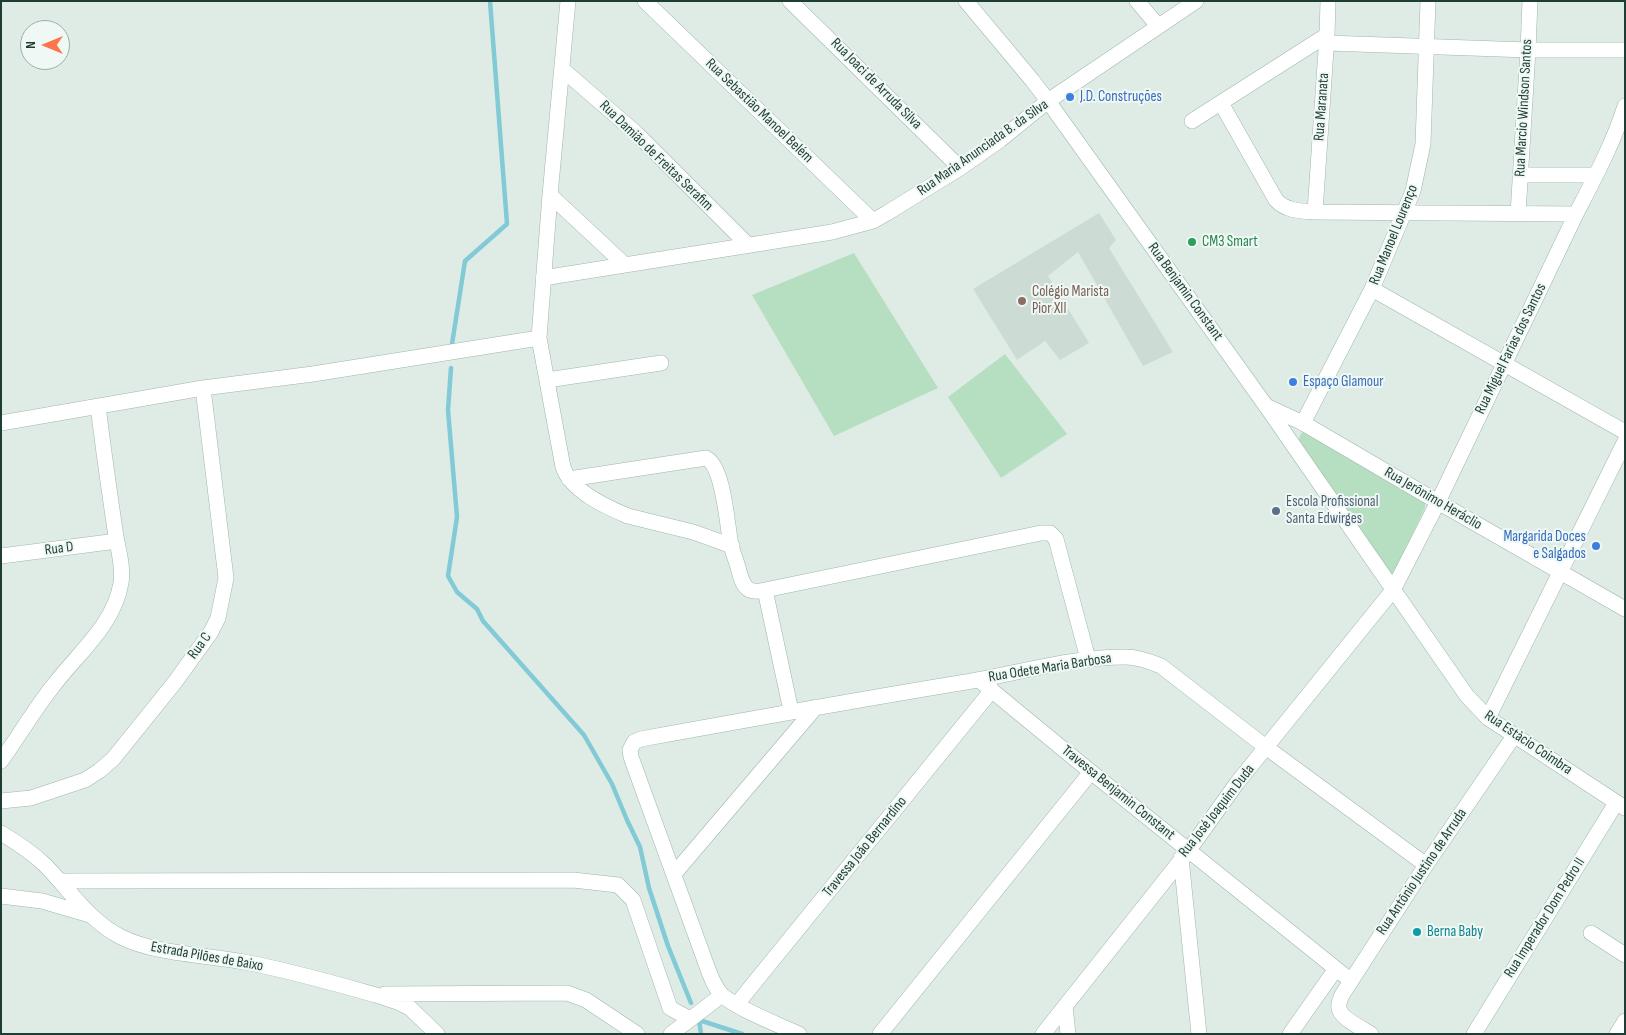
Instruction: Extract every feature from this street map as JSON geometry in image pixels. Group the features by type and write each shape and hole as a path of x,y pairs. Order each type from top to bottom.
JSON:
{"street":[{"path":"568,1 539,338 563,467 569,480 574,485 595,500 618,512 693,532 732,546"},
{"name":"Rua Sebastião Manoel Belém","path":"646,1 873,221"},
{"name":"Rua Joaci de Arruda Silva","path":"790,1 960,168"},
{"name":"Rua Benjamin Constant","path":"966,1 1048,101 1266,406 1393,590"},
{"path":"1137,1 1158,26"},
{"name":"Rua Maria Anunciada B. da Silva","path":"543,278 848,229 873,221 960,168 1000,140 1048,101 1196,1"},
{"name":"Rua Maranata","path":"1315,212 1328,1"},
{"name":"Rua Manoel Lourenço","path":"1303,423 1372,289 1405,213 1417,178 1423,144 1428,1"},
{"name":"Rua Marcio Windson Santos","path":"1518,214 1530,1"},
{"path":"1192,121 1327,39 1427,46 1528,50 1625,50"},
{"name":"Rua Damião de Freitas Serafim","path":"562,69 636,133 748,245"},
{"path":"1221,103 1276,200 1288,209 1315,212 1576,214"},
{"name":"Rua Miguel Farias dos Santos","path":"1393,590 1438,502 1596,176 1620,122 1625,106"},
{"path":"1520,175 1596,176"},
{"path":"550,195 624,264"},
{"path":"1372,289 1625,432"},
{"path":"1,423 203,388 313,374 539,338"},
{"path":"547,380 661,363"},
{"name":"Rua C","path":"1,801 31,798 85,780 106,765 113,759 175,682 211,632 218,618 226,578 203,388"},
{"path":"1,761 53,685 96,636 108,618 121,582 122,567 116,541 98,406"},
{"name":"Rua Jerônimo Heráclio","path":"1266,406 1303,423 1625,609"},
{"path":"1488,718 1625,441"},
{"path":"569,480 706,458 713,463 717,473 725,504 732,546 741,576 746,587 754,591 1041,533 1050,533 1056,539 1088,659"},
{"name":"Rua D","path":"1,556 116,541"},
{"path":"766,590 791,712"},
{"name":"Rua Estàcio Coimbra","path":"1393,590 1467,696 1488,718 1621,805"},
{"name":"Rua José Joaquim Duda","path":"1043,1034 1185,854 1237,783 1393,590"},
{"name":"Rua Odete Maria Barbosa","path":"674,874 631,757 631,746 634,742 641,739 1088,659 1132,657 1148,660 1161,666 1267,748 1426,865"},
{"name":"Travessa Benjamin Constant","path":"979,680 1185,854 1350,980"},
{"name":"Travessa João Bernardino","path":"737,1004 992,690"},
{"path":"800,1034 722,995 705,962 674,874 816,708"},
{"name":"Rua Antônio Justino de Arruda","path":"1370,1034 1343,1017 1339,1011 1342,995 1426,865 1514,736"},
{"path":"880,1034 1090,772"},
{"name":"Rua Imperador Dom Pedro II","path":"1474,1034 1621,805"},
{"name":"Estrada Pilões de Baixo","path":"1,833 30,852 60,881 91,916 106,928 138,944 246,962 376,994 410,1008 438,1034"},
{"path":"1185,854 1199,1034"},
{"path":"60,881 573,880 618,885 633,900 670,1008 690,1019"},
{"path":"1,896 42,901 91,916"},
{"path":"1591,933 1625,955"},
{"path":"1290,1034 1335,970"},
{"path":"376,994 567,993 586,1000 638,1034"},
{"path":"671,1034 722,995"},
{"path":"1065,1006 1068,1034"},
{"path":"1617,1034 1625,1021"}],"shaded area":[{"name":"Colégio Marista Pior XII","path":"1099,213 1116,240 1109,248 1173,352 1143,366 1078,252 1048,276 1089,343 1060,360 1045,341 1017,360 973,289"}],"green space":[{"path":"854,253 938,388 834,436 752,295"},
{"path":"1005,354 1067,434 1001,478 948,397"},
{"path":"1306,432 1425,502 1425,508 1394,573 1389,574 1300,444 1301,433"}],"waterway":[{"path":"452,344 465,261 507,224 490,1"},
{"path":"451,368 448,410 457,517 448,576 457,592 477,609 483,621 584,735 612,784 640,847 649,888 668,946 691,1003"},
{"path":"698,1017 699,1020 742,1034"},
{"path":"699,1020 701,1034"}],"place":[{"name":"J.D. Construções","path":"1070,97"},
{"name":"CM3 Smart","path":"1192,242"},
{"name":"Colégio Marista Pior XII","path":"1022,301"},
{"name":"Espaço Glamour","path":"1293,382"},
{"name":"Escola Profissional Santa Edwirges","path":"1276,511"},
{"name":"Margarida Doces e Salgados","path":"1596,546"},
{"name":"Berna Baby","path":"1417,932"}]}
